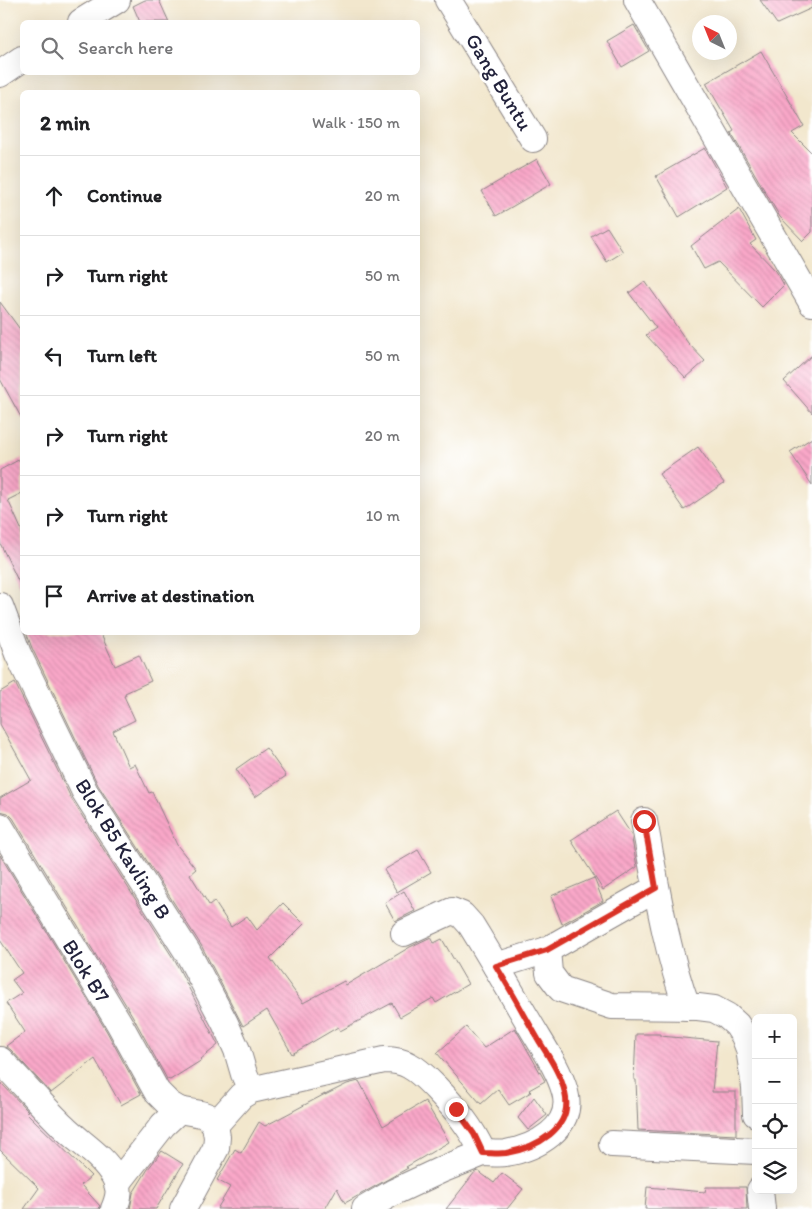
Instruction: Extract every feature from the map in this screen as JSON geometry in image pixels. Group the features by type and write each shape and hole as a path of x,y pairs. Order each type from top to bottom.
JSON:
{"street":[{"path":"84,20 117,0"},
{"name":"Gang Buntu","path":"448,0 533,139"},
{"path":"637,0 812,303"},
{"path":"0,74 20,60"},
{"name":"Blok B5 Kavling B","path":"0,606 9,660 85,792 183,945 225,1023 251,1090"},
{"path":"644,821 672,962 686,1007"},
{"name":"Blok B7","path":"0,826 119,1023 157,1092 169,1104 179,1110"},
{"path":"496,966 547,950 656,888"},
{"path":"365,1209 394,1192 483,1153 505,1153 547,1137 559,1127 565,1113 566,1094 559,1075 496,966 462,915 457,911 452,911 404,933"},
{"path":"547,950 549,973 561,989 612,1006 714,1009 727,1016 741,1031 749,1049 755,1104"},
{"path":"0,1060 65,1128 98,1156 114,1176 116,1196"},
{"path":"214,1125 236,1100 251,1090 360,1064 384,1060 397,1061 410,1065 422,1073 456,1109 474,1134 483,1153"},
{"path":"116,1196 163,1125 179,1110 201,1114 209,1117 214,1125 217,1137 216,1148 183,1209"},
{"path":"612,1144 752,1151"},
{"path":"760,1194 762,1209"}],"building":[{"path":"145,0 159,0 168,20 139,20 133,6"},
{"path":"760,0 812,0 812,8 777,24"},
{"path":"634,25 649,51 622,67 607,41"},
{"path":"761,51 804,126 792,133 812,153 812,232 803,241 780,217 731,133 734,131 706,83"},
{"path":"705,148 727,187 679,217 656,176"},
{"path":"537,159 551,184 496,216 482,191"},
{"path":"739,209 756,240 750,244 776,271 784,285 762,307 718,262 704,269 691,246"},
{"path":"607,227 623,252 607,262 591,236"},
{"path":"645,281 688,343 705,361 686,378 646,335 656,328 629,293"},
{"path":"0,302 20,329 20,415 0,379"},
{"path":"812,355 812,413 784,381"},
{"path":"812,438 812,485 790,452"},
{"path":"698,447 724,483 684,510 659,474"},
{"path":"20,459 20,494 8,500 20,527 20,585 0,543 0,470"},
{"path":"27,635 101,635 115,666 139,655 151,681 125,693 126,695 124,696 135,720 113,731 129,767 135,764 149,793 152,792 177,845 196,869 190,874 209,905 214,901 231,927 247,916 257,930 283,903 304,924 270,958 303,1003 344,981 346,985 410,947 431,937 434,943 442,939 468,984 436,1003 433,998 400,1017 392,1003 340,1031 338,1027 292,1054 267,1010 243,1026 201,945 98,785"},
{"path":"15,683 72,800 175,961 218,1045 202,1060 170,1080 167,1079 132,1015 13,818 8,813 0,811 0,798 31,780 0,724 0,692"},
{"path":"266,748 286,776 255,797 236,769"},
{"path":"616,811 631,834 637,867 603,890 571,840"},
{"path":"418,850 431,872 397,892 384,870"},
{"path":"0,855 106,1030 141,1094 121,1105 95,1059 51,1093 6,1046 25,1032 6,1003 22,993 12,980 22,973 0,940"},
{"path":"594,878 603,901 562,924 551,896"},
{"path":"404,891 415,911 395,921 385,903"},
{"path":"466,1027 484,1048 515,1028 545,1081 509,1105 498,1089 481,1104 437,1053"},
{"path":"636,1034 660,1034 660,1036 717,1041 712,1092 736,1092 736,1135 638,1130 636,1080 634,1080"},
{"path":"359,1081 383,1126 425,1101 449,1142 406,1167 408,1168 345,1203 337,1188 325,1209 217,1209 230,1187 217,1180 235,1149 241,1153 259,1122 265,1126 325,1094"},
{"path":"0,1082 28,1111 26,1112 91,1176 81,1185 100,1206 99,1209 24,1209 39,1188 0,1150"},
{"path":"534,1097 547,1115 528,1130 518,1118"},
{"path":"162,1151 183,1164 156,1209 130,1209 133,1193"},
{"path":"478,1171 494,1183 502,1173 523,1189 507,1209 446,1209 475,1172"},
{"path":"647,1187 705,1192 706,1187 746,1187 747,1209 645,1209"}],"route":[{"path":"456,1109 474,1134 483,1153 505,1153 524,1148 547,1137 559,1127 565,1113 566,1094 559,1075 496,966 547,950 656,888 644,821"}]}
